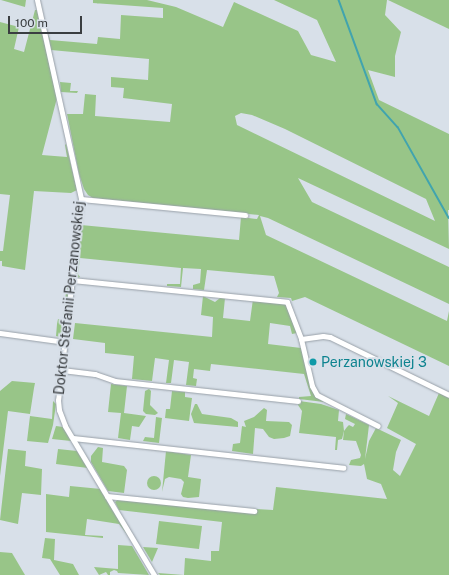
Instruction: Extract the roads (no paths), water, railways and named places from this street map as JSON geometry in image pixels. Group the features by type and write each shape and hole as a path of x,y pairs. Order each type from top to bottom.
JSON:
{"street":[{"name":"Doktor Stefanii Perzanowskiej","path":"37,0 81,199 58,400 59,410 65,426 154,575"},
{"path":"81,199 245,215"},
{"path":"72,280 287,302 301,339 312,386 317,395 378,426"},
{"path":"0,333 65,342"},
{"path":"301,339 322,336 330,337 449,395"},
{"path":"62,370 95,374 115,381 298,401"},
{"path":"73,438 343,468"},
{"path":"107,496 254,511"}],"waterway":[{"path":"339,0 377,104 398,127 449,218"}],"place":[{"name":"Perzanowskiej 3","path":"313,362"}]}
